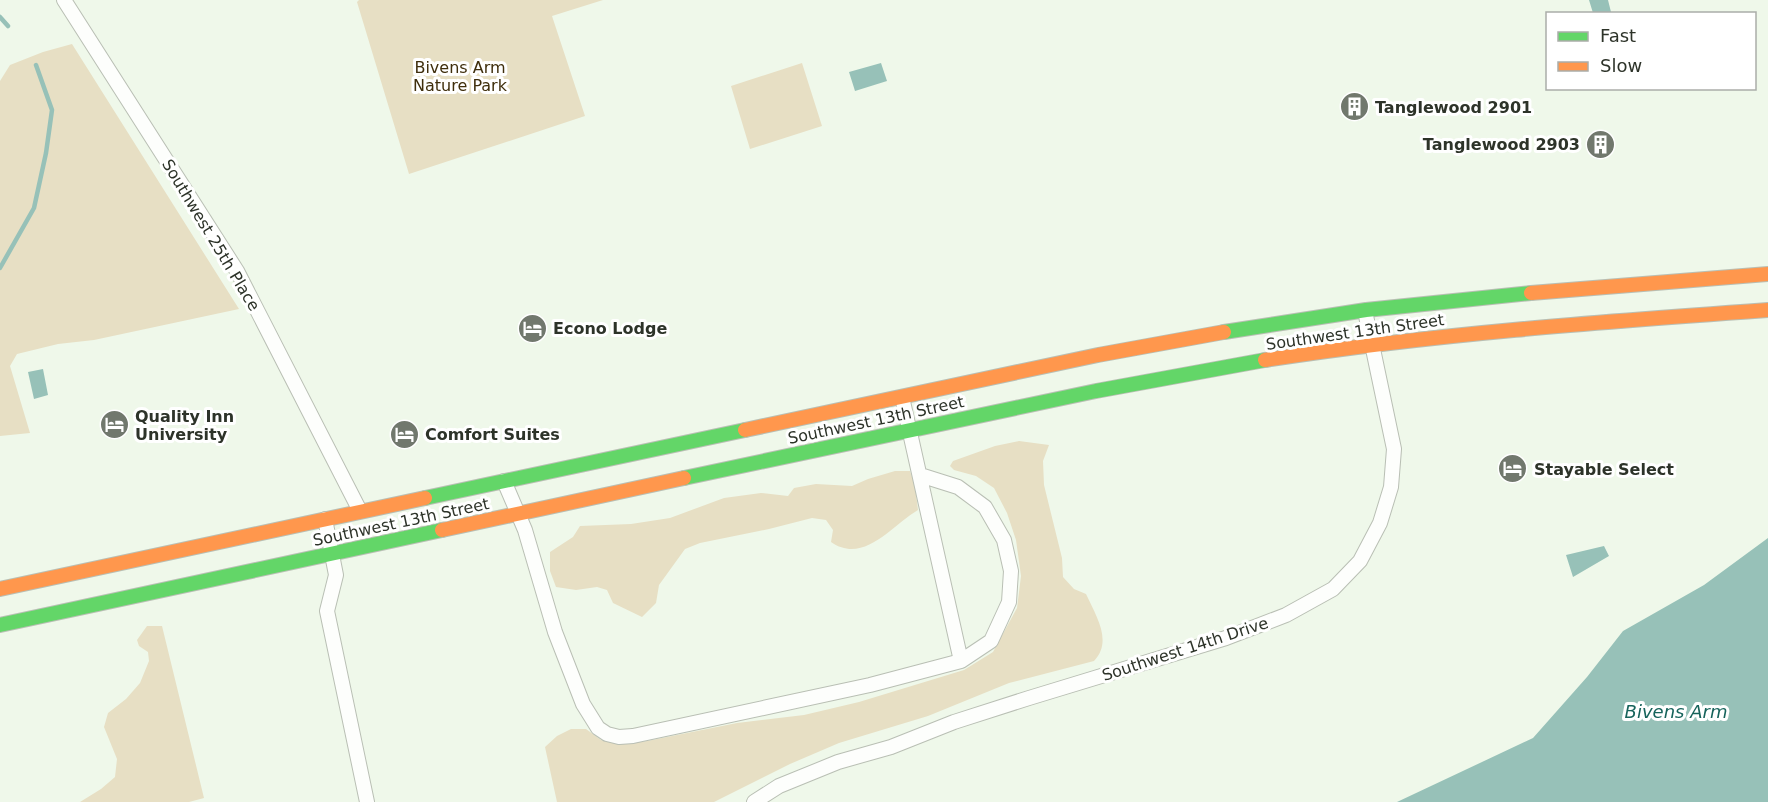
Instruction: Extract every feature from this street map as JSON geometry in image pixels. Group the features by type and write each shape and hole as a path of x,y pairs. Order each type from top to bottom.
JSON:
{"main road":[{"name":"Southwest 13th Street","path":"0,589 902,396 1193,337 1365,311 1493,297 1768,274"},
{"name":"Southwest 13th Street","path":"0,625 910,430 1188,373 1371,345 1575,323 1768,310"}],"street":[{"name":"Southwest 25th Place","path":"64,0 237,272 360,511"},
{"name":"Southwest 14th Drive","path":"754,802 779,786 838,762 891,747 954,722 1029,698 1226,638 1286,615 1333,589 1360,561 1380,523 1391,487 1394,449 1365,311"},
{"path":"902,396 961,661"},
{"path":"504,481 518,514 555,632 583,704 598,728 607,734 619,737 633,736 870,686 961,661 991,641 1009,602 1011,571 1004,540 985,507 976,500 958,487 920,475"},
{"path":"325,519 336,575 327,611 367,802"}],"green space":[{"name":"Bivens Arm Nature Park","path":"359,0 603,0 552,16 585,116 409,174 357,2"},
{"path":"72,44 239,309 17,354 10,366 30,433 0,436 0,81 10,65"},
{"path":"802,63 822,126 750,149 731,86"},
{"path":"1019,441 1049,445 1043,461 1044,485 1062,558 1063,577 1074,589 1086,594 1101,628 1102,645 1094,661 1009,683 928,716 839,743 790,764 714,802 557,802 545,747 557,736 571,729 586,729 601,740 624,744 737,723 804,715 859,702 964,670 993,652 1017,608 1021,576 1016,540 1007,513 994,488 976,476 954,470 950,466 953,461 995,446"},
{"path":"895,471 910,471 915,486 918,510 877,540 855,549 843,548 831,542 833,530 826,520 812,518 700,543 685,549 659,585 656,603 642,617 613,603 607,590 597,587 576,590 556,587 550,571 550,552 573,537 580,526 631,524 670,518 724,498 761,493 788,496 794,488 816,484 852,486"},
{"path":"147,626 162,626 204,798 189,802 80,802 115,777 117,759 104,727 108,713 126,699 140,683 149,661 148,652 139,646 137,640"}],"water":[{"path":"1589,0 1608,0 1611,12 1593,12"},
{"path":"881,63 887,81 855,91 849,72"},
{"path":"43,369 48,395 34,399 28,372"},
{"name":"Bivens Arm","path":"1768,538 1768,802 1397,802 1533,738 1587,677 1623,631 1704,585"},
{"path":"1604,546 1609,556 1573,577 1566,555"}],"waterway":[{"path":"0,17 8,26"},
{"path":"0,268 34,208 46,153 52,110 36,65"}],"traffic: fast":[{"path":"1224,332 1366,310 1531,293"},
{"path":"684,478 1096,391 1265,360"},
{"path":"425,498 745,430"},
{"path":"0,625 442,530"}],"traffic: slow":[{"path":"1531,293 1768,274"},
{"path":"1265,360 1453,336 1768,310"},
{"path":"745,430 1098,355 1224,332"},
{"path":"442,530 684,478"},
{"path":"0,589 425,498"}],"place":[{"name":"Tanglewood 2901","path":"1354,107"},
{"name":"Tanglewood 2903","path":"1601,144"},
{"name":"Econo Lodge","path":"532,328"},
{"name":"Quality Inn University","path":"114,425"},
{"name":"Comfort Suites","path":"404,434"},
{"name":"Stayable Select","path":"1513,469"}]}
